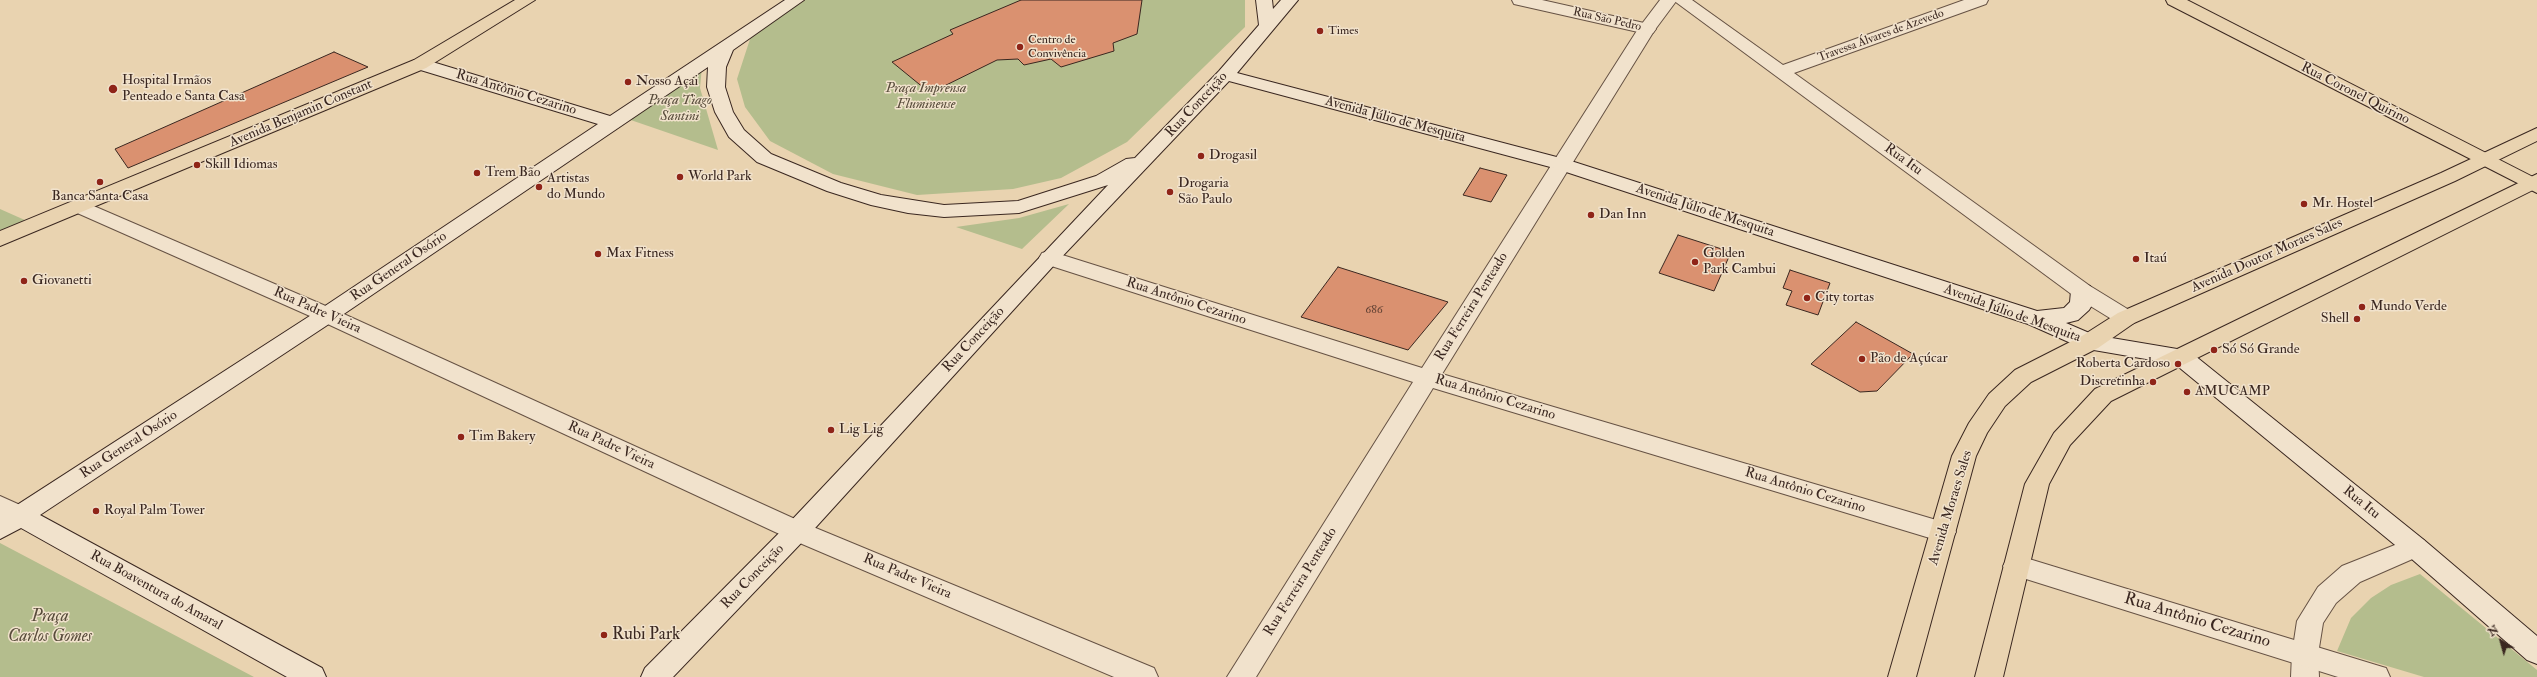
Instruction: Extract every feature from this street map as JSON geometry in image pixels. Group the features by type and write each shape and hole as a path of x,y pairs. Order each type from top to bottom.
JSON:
{"main road":[{"name":"Avenida Benjamin Constant","path":"0,239 420,64 527,0"},
{"name":"Rua General Osório","path":"7,517 327,315 796,0"},
{"path":"1264,0 1267,24"},
{"name":"Rua Conceição","path":"654,677 797,531 1049,258 1225,75 1267,24 1290,0"},
{"name":"Rua São Pedro","path":"1520,0 1647,29"},
{"name":"Rua Ferreira Penteado","path":"1241,677 1561,164 1647,29 1668,0"},
{"name":"Rua Itu","path":"1681,0 2082,291 2126,318"},
{"name":"Travessa Álvares de Azevedo","path":"1781,72 1980,0"},
{"name":"Rua Coronel Quirino","path":"2174,0 2484,160 2535,184"},
{"path":"726,47 717,67 716,87 724,112 736,133 764,158 827,184 878,201 908,207 944,211 1019,207 1068,193 1103,180 1151,153"},
{"name":"Rua Antônio Cezarino","path":"420,64 613,123"},
{"name":"Avenida Júlio de Mesquita","path":"1225,75 1561,164 2036,320 2090,342 2182,357"},
{"name":"Avenida Doutor Moraes Sales","path":"2126,318 2484,160 2537,134"},
{"path":"1990,677 2037,484 2062,439 2103,395 2535,184"},
{"name":"Rua Padre Vieira","path":"82,206 327,315 797,531 1144,677"},
{"name":"Rua Antônio Cezarino","path":"1049,258 1428,378 1943,532"},
{"path":"2036,320 2070,315 2081,305 2082,291"},
{"name":"Avenida Moraes Sales","path":"1902,677 1964,456 1977,429 1997,400 2023,376 2062,354 2090,342 2126,318"},
{"name":"Rua Itu","path":"2182,357 2415,547 2537,652"},
{"name":"Rua Boaventura do Amaral","path":"7,517 312,677"},
{"path":"2305,666 2310,620 2327,595 2351,574 2415,547"},
{"name":"Rua Antônio Cezarino","path":"2016,566 2305,666 2376,677"}],"green space":[{"name":"Praça Imprensa Fluminense","path":"805,0 1245,0 1245,27 1127,142 1061,178 1013,189 917,195 833,174 770,141 745,107 737,79 751,36"},
{"name":"Praça Tiago Santini","path":"702,66 700,88 718,150 622,117"},
{"path":"1069,204 1022,249 956,227 1019,218"},
{"path":"0,209 36,225 0,239"},
{"name":"Praça Carlos Gomes","path":"0,543 254,677 0,677"},
{"path":"2420,574 2537,670 2537,677 2424,677 2337,651 2351,618 2371,598 2391,585"}],"building":[{"name":"Centro de Convivência","path":"1021,0 1142,0 1137,34 1113,43 1114,51 1061,67 1051,59 1024,65 1018,59 997,60 930,93 892,62 953,34 950,30"},
{"path":"334,52 368,67 128,168 115,149"},
{"path":"1480,168 1507,175 1491,202 1463,195"},
{"name":"Golden Park Cambui","path":"1678,235 1731,252 1714,291 1659,273"},
{"path":"1338,267 1448,302 1408,350 1301,317"},
{"name":"City tortas","path":"1790,270 1830,283 1818,315 1786,305 1792,291 1783,288"},
{"name":"Pão de Açúcar","path":"1856,322 1913,354 1877,391 1860,392 1811,364"}],"place":[{"name":"Times","path":"1320,31"},
{"name":"Centro de Convivência","path":"1020,47"},
{"name":"Nosso Açai","path":"628,82"},
{"name":"Hospital Irmãos Penteado e Santa Casa","path":"113,89"},
{"name":"Drogasil","path":"1201,156"},
{"name":"Skill Idiomas","path":"197,165"},
{"name":"Trem Bão","path":"477,173"},
{"name":"World Park","path":"680,177"},
{"name":"Banca Santa Casa","path":"100,182"},
{"name":"Artistas do Mundo","path":"539,187"},
{"name":"Drogaria São Paulo","path":"1170,192"},
{"name":"Mr. Hostel","path":"2304,204"},
{"name":"Dan Inn","path":"1591,215"},
{"name":"Max Fitness","path":"598,254"},
{"name":"Itaú","path":"2136,259"},
{"name":"Golden Park Cambui","path":"1695,262"},
{"name":"Giovanetti","path":"24,281"},
{"name":"City tortas","path":"1807,298"},
{"name":"Mundo Verde","path":"2362,307"},
{"name":"Shell","path":"2357,319"},
{"name":"Só Só Grande","path":"2214,350"},
{"name":"Pão de Açúcar","path":"1862,359"},
{"name":"Roberta Cardoso","path":"2178,364"},
{"name":"Discretinha","path":"2153,382"},
{"name":"AMUCAMP","path":"2187,392"},
{"name":"Lig Lig","path":"831,430"},
{"name":"Tim Bakery","path":"461,437"},
{"name":"Royal Palm Tower","path":"96,511"},
{"name":"Rubi Park","path":"604,635"}]}
